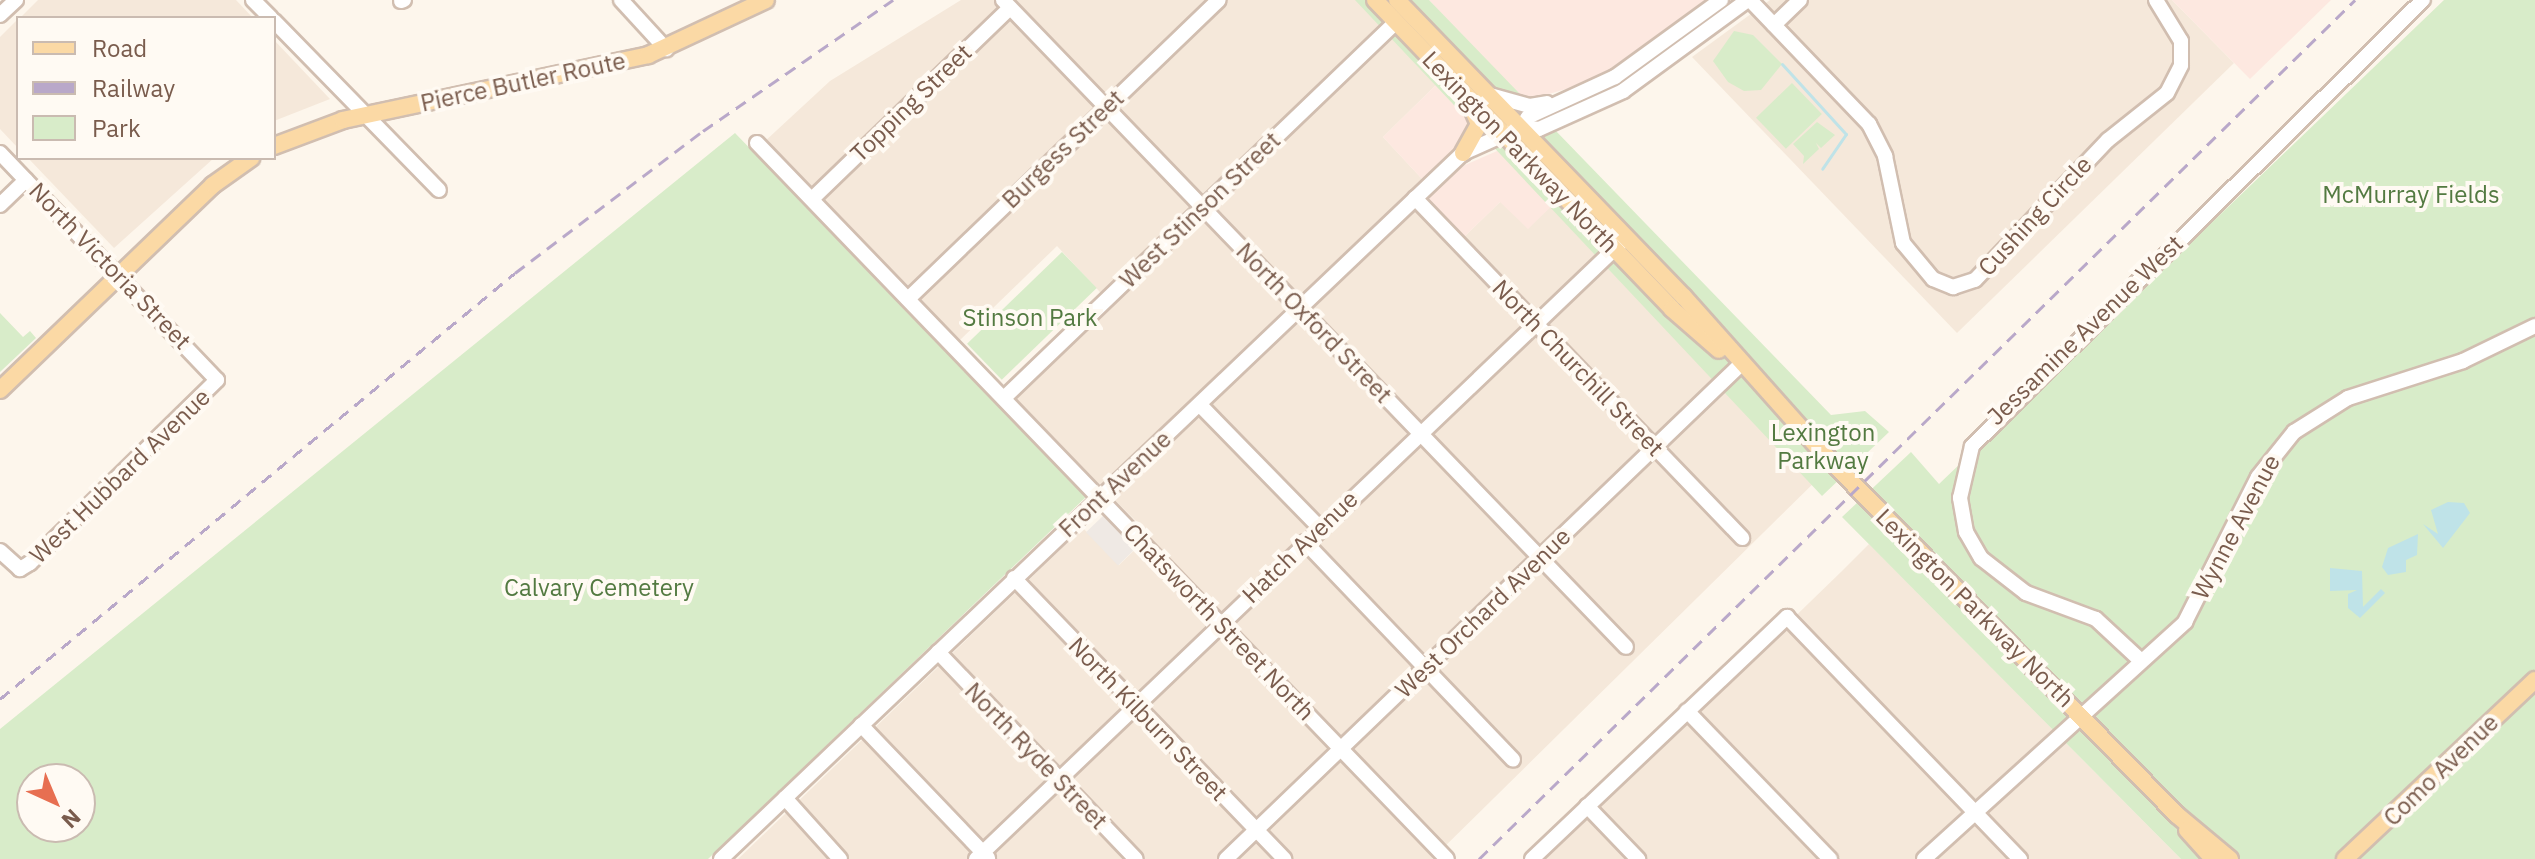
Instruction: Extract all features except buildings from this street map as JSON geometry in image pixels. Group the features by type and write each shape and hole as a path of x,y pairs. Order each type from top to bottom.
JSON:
{"main road":[{"name":"Pierce Butler Route","path":"276,145 363,115 666,49 766,0"},
{"name":"Lexington Parkway North","path":"1375,0 1612,247 1739,366 2085,710 2213,859"},
{"name":"Lexington Parkway North","path":"1397,0 1627,237 1739,366"},
{"path":"1463,153 1479,124 1465,96"},
{"path":"0,390 213,185 248,160"},
{"name":"Como Avenue","path":"2345,859 2535,680"},
{"name":"Lexington Parkway North","path":"2177,815 2230,859"}],"street":[{"path":"0,15 16,0"},
{"path":"253,0 270,16"},
{"path":"621,0 666,49"},
{"name":"Burgess Street","path":"908,299 1219,0"},
{"path":"1721,0 1615,77 1528,117 1521,127 1539,129 1623,91 1749,0"},
{"name":"Cushing Circle","path":"1749,0 1876,134 1903,243 1933,279 1953,287 1975,280 2108,140 2167,93 2181,65 2181,41 2156,0"},
{"path":"1774,25 1800,0"},
{"name":"Jessamine Avenue West","path":"2139,659 2096,619 2018,589 1981,558 1966,532 1960,498 1972,446 2423,0"},
{"name":"North Oxford Street","path":"1007,4 1626,647"},
{"name":"Topping Street","path":"812,199 1007,4"},
{"path":"276,22 439,190"},
{"name":"West Stinson Street","path":"1004,398 1396,22"},
{"path":"1490,95 1530,106 1575,98"},
{"name":"Front Avenue","path":"721,859 1463,153 1521,127"},
{"name":"Chatsworth Street North","path":"757,143 1447,859"},
{"name":"North Victoria Street","path":"0,153 120,275 217,380"},
{"path":"0,205 26,180"},
{"name":"North Churchill Street","path":"1415,198 1742,538"},
{"name":"Hatch Avenue","path":"982,857 1419,432 1612,247 1627,237"},
{"name":"Wynne Avenue","path":"2085,710 2139,659 2185,622 2258,477 2294,432 2348,398 2463,361 2535,326"},
{"name":"West Orchard Avenue","path":"1226,859 1739,366"},
{"name":"West Hubbard Avenue","path":"0,551 20,569 217,380"},
{"path":"1200,405 1320,528"},
{"path":"1305,542 1513,760"},
{"name":"North Kilburn Street","path":"1014,578 1284,859"},
{"path":"1532,859 1787,617 2020,859"},
{"name":"North Ryde Street","path":"938,652 1136,859"},
{"path":"1924,859 1977,814 2085,710"},
{"path":"1687,711 1830,859"},
{"path":"861,725 982,857"},
{"path":"785,798 840,859"},
{"path":"1587,806 1638,859"}],"shaded area":[{"path":"38,0 236,0 251,16 22,16"},
{"path":"961,0 1368,0 1443,78 1383,137 1423,180 1414,189 1462,239 1500,202 1559,199 1828,469 1432,859 738,859 1083,528 1119,565 1150,535 1013,399 1112,305 1057,246 958,342 763,143 830,81"},
{"path":"1429,0 1711,0 1607,77 1521,102"},
{"path":"1770,0 2172,0 2234,63 1957,333 1692,57"},
{"path":"2172,0 2331,0 2250,79"},
{"path":"16,21 16,146 0,129 0,37"},
{"path":"276,42 330,99 276,120"},
{"path":"1443,78 1472,114 1472,132 1423,180 1383,137"},
{"path":"1504,148 1559,199 1528,229 1500,202 1462,239 1430,205 1429,196 1465,165"},
{"path":"30,160 212,160 114,248"},
{"path":"1104,515 1136,548 1118,565 1086,532"},
{"path":"1869,544 2181,859 1545,859 1842,571"}],"green space":[{"name":"Lexington Parkway","path":"1355,0 1429,0 1831,415 1865,411 1889,432 1822,496"},
{"name":"McMurray Fields","path":"2444,0 2535,0 2535,859 2181,859 1842,517 1911,452 1939,484"},
{"path":"1734,31 1753,35 1782,64 1761,90 1744,91 1728,82 1713,61"},
{"path":"1792,83 1822,114 1786,149 1756,118"},
{"path":"1817,122 1835,135 1821,148 1816,143 1819,149 1803,164 1804,156 1793,144"},
{"name":"Calvary Cemetery","path":"735,133 1086,497 708,859 0,859 0,729"},
{"name":"Stinson Park","path":"1062,252 1097,288 1002,380 967,344"},
{"path":"0,313 23,337 30,331 36,338 0,372"}],"water":[{"path":"2448,502 2464,503 2470,513 2443,548 2423,524 2438,534 2431,510"},
{"path":"2418,534 2417,555 2406,560 2406,572 2388,575 2382,567 2388,548"},
{"path":"2330,568 2362,571 2363,607 2381,589 2385,593 2360,618 2348,608 2348,594 2357,590 2330,591"}],"waterway":[{"path":"1782,64 1846,134 1822,169"}],"railway":[{"path":"0,699 515,273 703,131 893,0"},
{"path":"1479,859 2355,0"}]}
